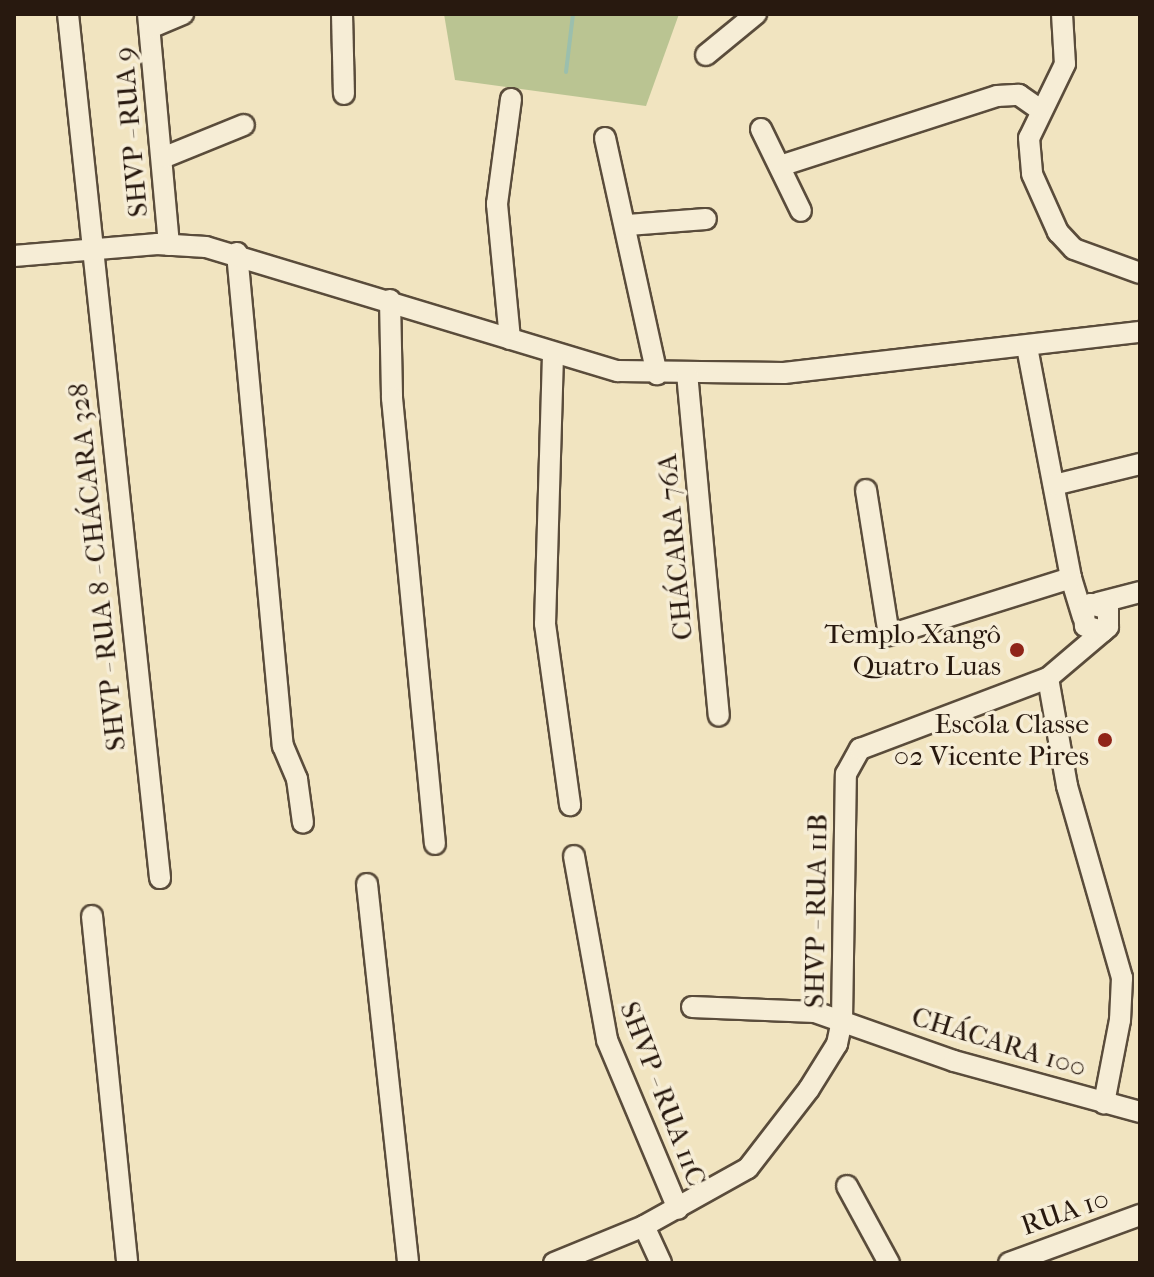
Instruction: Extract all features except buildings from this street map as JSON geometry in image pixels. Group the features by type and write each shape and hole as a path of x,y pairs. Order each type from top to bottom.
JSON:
{"street":[{"name":"SHVP - RUA 8 - CHÁCARA 328","path":"68,14 90,250 160,878"},
{"path":"149,21 183,14"},
{"path":"342,14 344,94"},
{"path":"706,55 756,14"},
{"path":"1062,14 1065,64 1039,109 1028,153 1043,203 1058,232 1088,257 1140,273"},
{"name":"SHVP - RUA 9","path":"149,21 165,157 169,245"},
{"path":"780,166 997,96 1019,95 1039,109"},
{"path":"510,339 497,204 511,99"},
{"path":"165,157 244,125"},
{"path":"761,129 801,211"},
{"path":"605,138 628,225 657,374"},
{"path":"628,225 706,219"},
{"path":"14,256 169,245 237,253 553,355 618,371 657,374 784,373 1140,332"},
{"path":"237,253 283,746 297,779 303,823"},
{"path":"390,300 392,398 435,844"},
{"path":"1027,347 1072,583 1089,611 1076,650"},
{"path":"553,355 545,624 570,805"},
{"name":"CHÁCARA 76A","path":"687,373 719,716"},
{"path":"1054,485 1140,464"},
{"path":"866,490 884,627 892,636 1072,583"},
{"path":"1089,611 1140,594"},
{"name":"SHVP - RUA 11B","path":"554,1263 644,1226 748,1168 766,1151 837,1044 842,1021 846,774 851,760 878,739 1048,678 1140,594"},
{"path":"1089,611 1108,609 1107,626"},
{"path":"1048,678 1067,786 1122,978 1120,1020 1104,1103"},
{"name":"SHVP - RUA 11C","path":"574,856 607,1040 678,1209"},
{"path":"367,884 408,1263"},
{"path":"92,916 127,1263"},
{"name":"CHÁCARA 100","path":"692,1007 784,1008 842,1021 954,1061 1140,1112"},
{"path":"847,1186 889,1263"},
{"name":"RUA 10","path":"1013,1262 1140,1215"},
{"path":"644,1226 661,1263"}],"green space":[{"path":"444,14 679,14 646,106 455,80"}],"waterway":[{"path":"566,72 573,14"}],"place":[{"name":"Templo Xangô Quatro Luas","path":"1017,650"},
{"name":"Escola Classe 02 Vicente Pires","path":"1105,740"}]}
